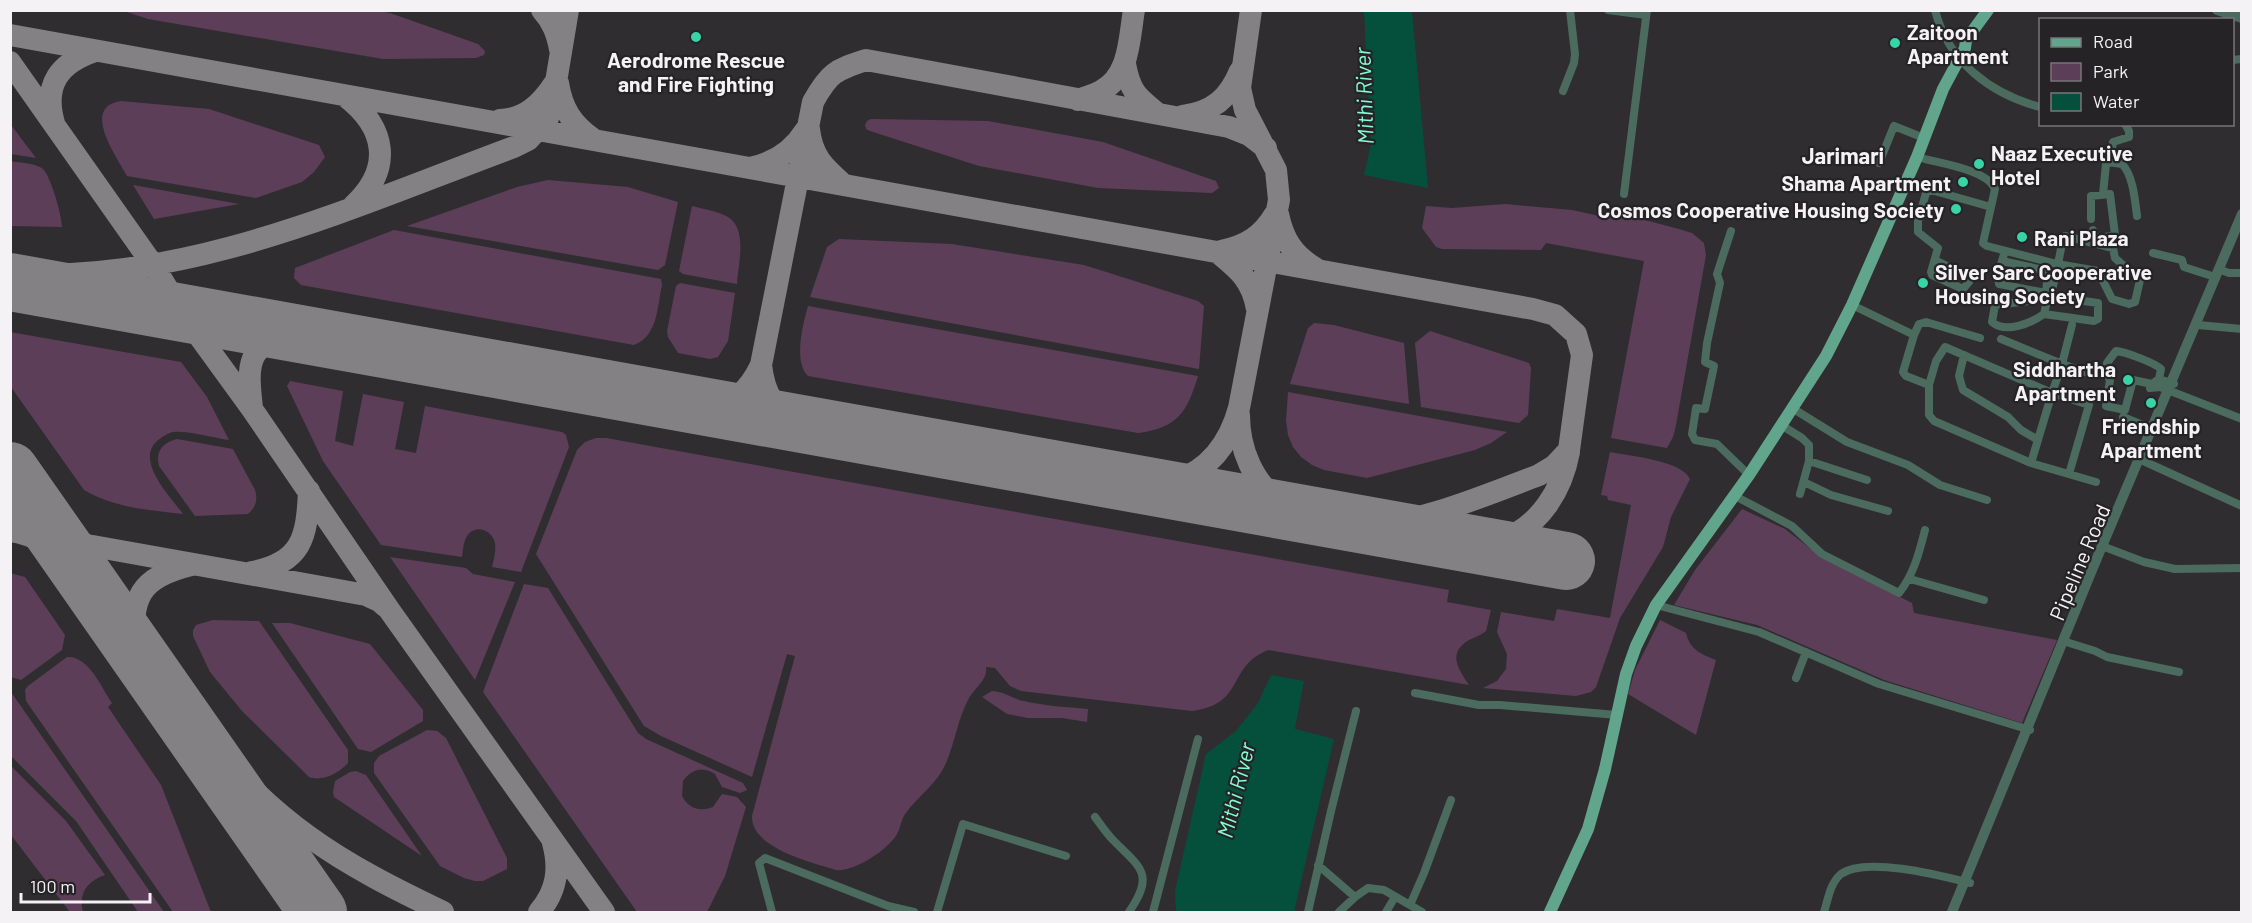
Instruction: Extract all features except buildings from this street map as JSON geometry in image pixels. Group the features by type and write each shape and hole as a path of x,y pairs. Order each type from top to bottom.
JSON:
{"main road":[{"path":"1550,912 1588,829 1635,646 1656,605 1690,555 1735,496 1826,356 1852,305 1917,157 1942,89 1966,40 1988,10"},
{"path":"1962,52 1972,44 1998,10"}],"street":[{"path":"1563,91 1574,63 1575,54 1570,10"},
{"path":"1608,10 1646,13 1624,194"},
{"path":"1935,10 1942,31 1962,52 1974,75 1992,88 2039,107"},
{"path":"2217,10 2241,18"},
{"path":"1879,163 1894,126 1924,138"},
{"path":"2103,194 2105,166 2110,162 2113,142 2129,137 2126,126"},
{"path":"1917,157 1979,174 1989,180 1995,189 1984,235 1983,243 1987,246 2057,264 2098,272 2112,299 2132,305 2135,302 2140,280 2115,258 2114,249 2111,247 2065,236 2057,264 2051,282 2044,314"},
{"path":"2110,162 2124,165 2134,196 2137,216"},
{"path":"1935,260 1969,277 1969,282 1963,289 1932,275 1935,260 1938,248 1918,232 1918,221 1926,193 1931,190 1991,207"},
{"path":"2091,219 2091,196 2107,193 2111,197 2115,235 2096,238 2093,230"},
{"path":"2219,272 2241,214"},
{"name":"Pipeline Road","path":"1958,912 2029,729 2196,324 2241,228"},
{"path":"1731,231 1717,274 1720,283 1707,343 1705,362 1714,366 1705,408 1696,408 1692,434 1695,440 1717,444 1749,475"},
{"path":"2002,261 2048,271 2051,282 2044,293 1999,284 1998,281 2002,261 2005,251"},
{"path":"2152,253 2182,260 2184,267 2241,273"},
{"path":"2048,298 2098,303 2098,319 2094,321 2044,314 2034,320 2011,327 1995,326 1992,322 1993,308 1997,304 2048,298"},
{"path":"1852,305 1914,335"},
{"path":"1929,385 1906,376 1903,372 1919,324 1926,322 1980,338"},
{"path":"2196,324 2241,329"},
{"path":"2031,463 2072,326"},
{"path":"2001,339 2094,375"},
{"path":"2069,474 2089,405 2052,393 1945,347 1936,361 1929,385 1929,415 1934,422 2031,463 2096,482"},
{"path":"2116,351 2133,354 2142,361 2159,366 2161,369 2159,379 2152,384 2133,380 2124,411 2106,406 2110,380 2105,371 2107,363 2116,351"},
{"path":"1964,355 1959,376 1963,390 2008,417 2021,430 2038,440"},
{"path":"2159,379 2171,387 2241,419"},
{"path":"2149,388 2171,387"},
{"path":"1792,408 1847,441 1908,465 1940,485 1987,500"},
{"path":"2123,417 2153,429"},
{"path":"1781,426 1808,442 1809,461 1800,494"},
{"path":"2141,460 2241,506"},
{"path":"1809,461 1867,480"},
{"path":"1804,482 1831,495 1888,511"},
{"path":"1735,496 1792,526 1822,554 1899,592 1910,579 1925,530"},
{"path":"2104,547 2144,562 2175,569 2241,568"},
{"path":"1910,579 1984,600"},
{"path":"1656,605 1759,632 1879,684 2029,729"},
{"path":"2065,641 2107,657 2179,672"},
{"path":"1796,678 1806,652"},
{"path":"1415,693 1479,705 1617,715"},
{"path":"1308,912 1356,711"},
{"path":"1153,912 1198,739"},
{"path":"1410,905 1451,800"},
{"path":"1095,818 1113,840 1140,866 1143,877 1141,891 1129,912"},
{"path":"938,912 963,824 1066,856"},
{"path":"772,912 759,863 765,858 888,906 914,912"},
{"path":"1318,865 1355,897"},
{"path":"1824,912 1832,886 1841,874 1858,868 1882,867 1968,882 1952,912"},
{"path":"1339,912 1368,888 1384,890 1422,912"},
{"path":"1386,912 1395,897"}],"green space":[{"path":"124,11 378,11 390,13 478,44 485,51 484,55 476,58 383,59 148,19"},
{"path":"121,101 209,109 319,145 325,157 314,172 302,182 256,198 127,176 110,146 102,122 103,113 109,105"},
{"path":"871,119 988,121 1103,142 1216,181 1219,188 1212,193 1098,188 979,166 870,131 865,125"},
{"path":"11,125 36,158 11,154"},
{"path":"11,161 32,164 43,169 56,197 62,227 11,226"},
{"path":"548,180 628,187 678,202 665,265 658,270 407,226 517,187"},
{"path":"133,185 239,204 154,219"},
{"path":"1505,204 1572,210 1599,216 1618,213 1692,233 1704,243 1706,255 1676,425 1667,448 1611,438 1644,261 1546,243 1541,250 1442,249 1436,247 1422,228 1426,206 1452,208"},
{"path":"692,206 720,213 734,223 740,238 737,284 683,274 679,271"},
{"path":"394,230 661,279 662,285 655,320 648,335 634,345 301,285 294,278 295,268"},
{"path":"839,239 952,244 1084,265 1198,301 1204,306 1199,369 810,297 827,247"},
{"path":"680,283 735,293 728,341 718,357 710,359 678,353 668,337 667,331 676,286"},
{"path":"808,306 1198,376 1190,399 1179,416 1163,427 1138,433 808,376 801,361 800,342"},
{"path":"1314,323 1334,325 1404,343 1409,404 1290,384 1308,328"},
{"path":"1430,331 1529,363 1531,368 1528,415 1519,423 1421,407 1415,343"},
{"path":"10,332 181,362 207,397 229,440 193,433 173,432 166,434 151,449 152,468 163,488 183,514 120,504 84,490 11,387"},
{"path":"290,381 343,391 335,441 353,446 363,394 404,402 395,449 416,453 425,406 562,432 566,435 569,447 521,572 492,567 495,543 490,534 477,529 466,538 462,557 381,545 323,461 287,386"},
{"path":"1288,392 1507,432 1475,450 1367,478 1324,470 1301,457 1293,447 1288,435 1286,421"},
{"path":"596,438 1449,590 1447,602 1491,610 1486,631 1462,645 1456,656 1458,667 1469,685 1268,650 1255,657 1246,666 1229,693 1221,701 1192,711 1021,691 1010,686 995,668 986,667 983,680 965,706 942,770 906,813 893,840 861,864 836,870 784,852 761,837 754,827 752,816 795,656 787,654 752,777 644,726 536,554 577,450 585,442"},
{"path":"177,439 233,449 255,490 256,503 248,514 195,516 159,466 158,456 161,448"},
{"path":"1610,452 1666,463 1685,473 1690,479 1671,517 1663,547 1620,618 1596,687 1591,692 1576,696 1483,688 1497,681 1506,669 1507,654 1497,632 1501,612 1554,621 1557,609 1610,618 1631,505 1608,500 1607,496 1601,495"},
{"path":"1742,509 1785,529 1824,559 1912,603 1914,613 2057,640 2022,723 1884,680 1757,625 1674,605 1695,570"},
{"path":"390,557 466,568 473,574 515,582 475,680"},
{"path":"10,573 25,577 65,635 62,650 21,680 11,677"},
{"path":"524,584 548,588 638,733 646,739 743,783 747,790 740,793 722,787 715,774 706,770 694,771 683,781 682,796 691,807 704,809 713,807 722,794 737,797 746,807 725,876 707,912 637,912 483,692"},
{"path":"213,620 259,621 348,750 348,763 344,767 325,777 309,777 242,711 210,672 193,636 196,625"},
{"path":"1660,620 1686,633 1693,647 1716,660 1696,735 1628,694 1635,670"},
{"path":"272,623 290,623 370,644 423,710 423,721 371,752 358,749"},
{"path":"67,657 82,662 94,674 112,703 108,707 161,785 211,912 173,912 26,701 25,690 28,686"},
{"path":"992,691 1032,703 1088,709 1087,722 1062,718 1028,718 1007,714 982,697"},
{"path":"11,692 164,912 138,912 76,821 11,756"},
{"path":"427,730 437,731 446,738 507,858 507,869 483,881 464,878 440,866 374,773 374,763 379,756"},
{"path":"10,765 66,821 105,875 93,881 85,889 82,899 83,912 70,912 11,835"},
{"path":"356,771 366,775 422,856 334,797 335,781"}],"water":[{"path":"1364,11 1412,11 1428,188 1364,175 1371,144"},
{"name":"Mithi River","path":"1271,675 1304,681 1295,729 1334,739 1294,912 1176,912 1175,891 1206,754 1236,731 1258,703"}],"taxiway":[{"path":"542,10 554,28 560,49"},
{"path":"10,274 76,274 141,267 205,254 268,237 330,216 514,147 528,140 548,118 568,10"},
{"path":"1078,100 1101,91 1118,76 1129,44 1134,10"},
{"path":"1138,485 1176,481 1199,469 1209,461 1224,442 1239,408 1279,200 1276,170 1245,110 1240,88 1251,10"},
{"path":"10,35 1533,309 1555,315 1576,334 1582,355 1569,450 1554,466 1539,475 1434,513 1369,526"},
{"path":"54,123 51,97 57,77 72,62 95,51"},
{"path":"704,407 739,395 751,383 761,365 813,102 829,79 840,70 866,60 1229,127 1249,135 1266,148"},
{"path":"10,62 153,265 183,314 252,409 390,611 604,912"},
{"path":"1125,64 1129,81 1135,92 1157,113"},
{"path":"1183,116 1203,111 1219,102 1231,89 1240,71"},
{"path":"558,83 562,101 569,115 579,128 593,139"},
{"path":"500,120 517,117 532,109 554,84"},
{"path":"345,96 370,121 377,135 380,149 375,178 353,206"},
{"path":"809,129 813,147 820,161 843,184"},
{"path":"750,168 782,156 805,131"},
{"path":"1221,251 1252,239 1265,228 1275,214"},
{"path":"1278,214 1290,246 1315,268"},
{"path":"1217,252 1232,264 1248,283 1257,309"},
{"path":"252,408 250,368 253,358 266,343 294,333"},
{"path":"761,365 765,386 772,400 784,412 802,424"},
{"path":"1239,415 1245,452 1255,475 1271,494 1284,504 1307,515"},
{"path":"1474,545 1502,540 1528,526 1555,493 1569,452"},
{"path":"10,479 14,496 10,513"},
{"path":"252,572 269,568 291,555 303,534 309,491"},
{"path":"38,511 59,532 87,545 366,595 386,607"},
{"path":"10,531 45,543 75,564"},
{"path":"135,649 135,616 137,603 142,593 159,576 191,565"},
{"path":"182,717 258,795 308,836 357,867 443,912"},
{"path":"539,912 550,896 555,879 556,862 553,843"}],"runway":[{"path":"10,282 1566,561"},
{"path":"10,471 318,912"}],"place":[{"name":"Aerodrome Rescue and Fire Fighting","path":"696,37"},
{"name":"Zaitoon Apartment","path":"1895,43"},
{"name":"Naaz Executive Hotel","path":"1979,164"},
{"name":"Shama Apartment","path":"1963,182"},
{"name":"Cosmos Cooperative Housing Society","path":"1956,209"},
{"name":"Rani Plaza","path":"2022,237"},
{"name":"Silver Sarc Cooperative Housing Society","path":"1923,283"},
{"name":"Siddhartha Apartment","path":"2128,380"},
{"name":"Friendship Apartment","path":"2151,403"}],"district":[{"name":"Jarimari","path":"1843,155"}]}
